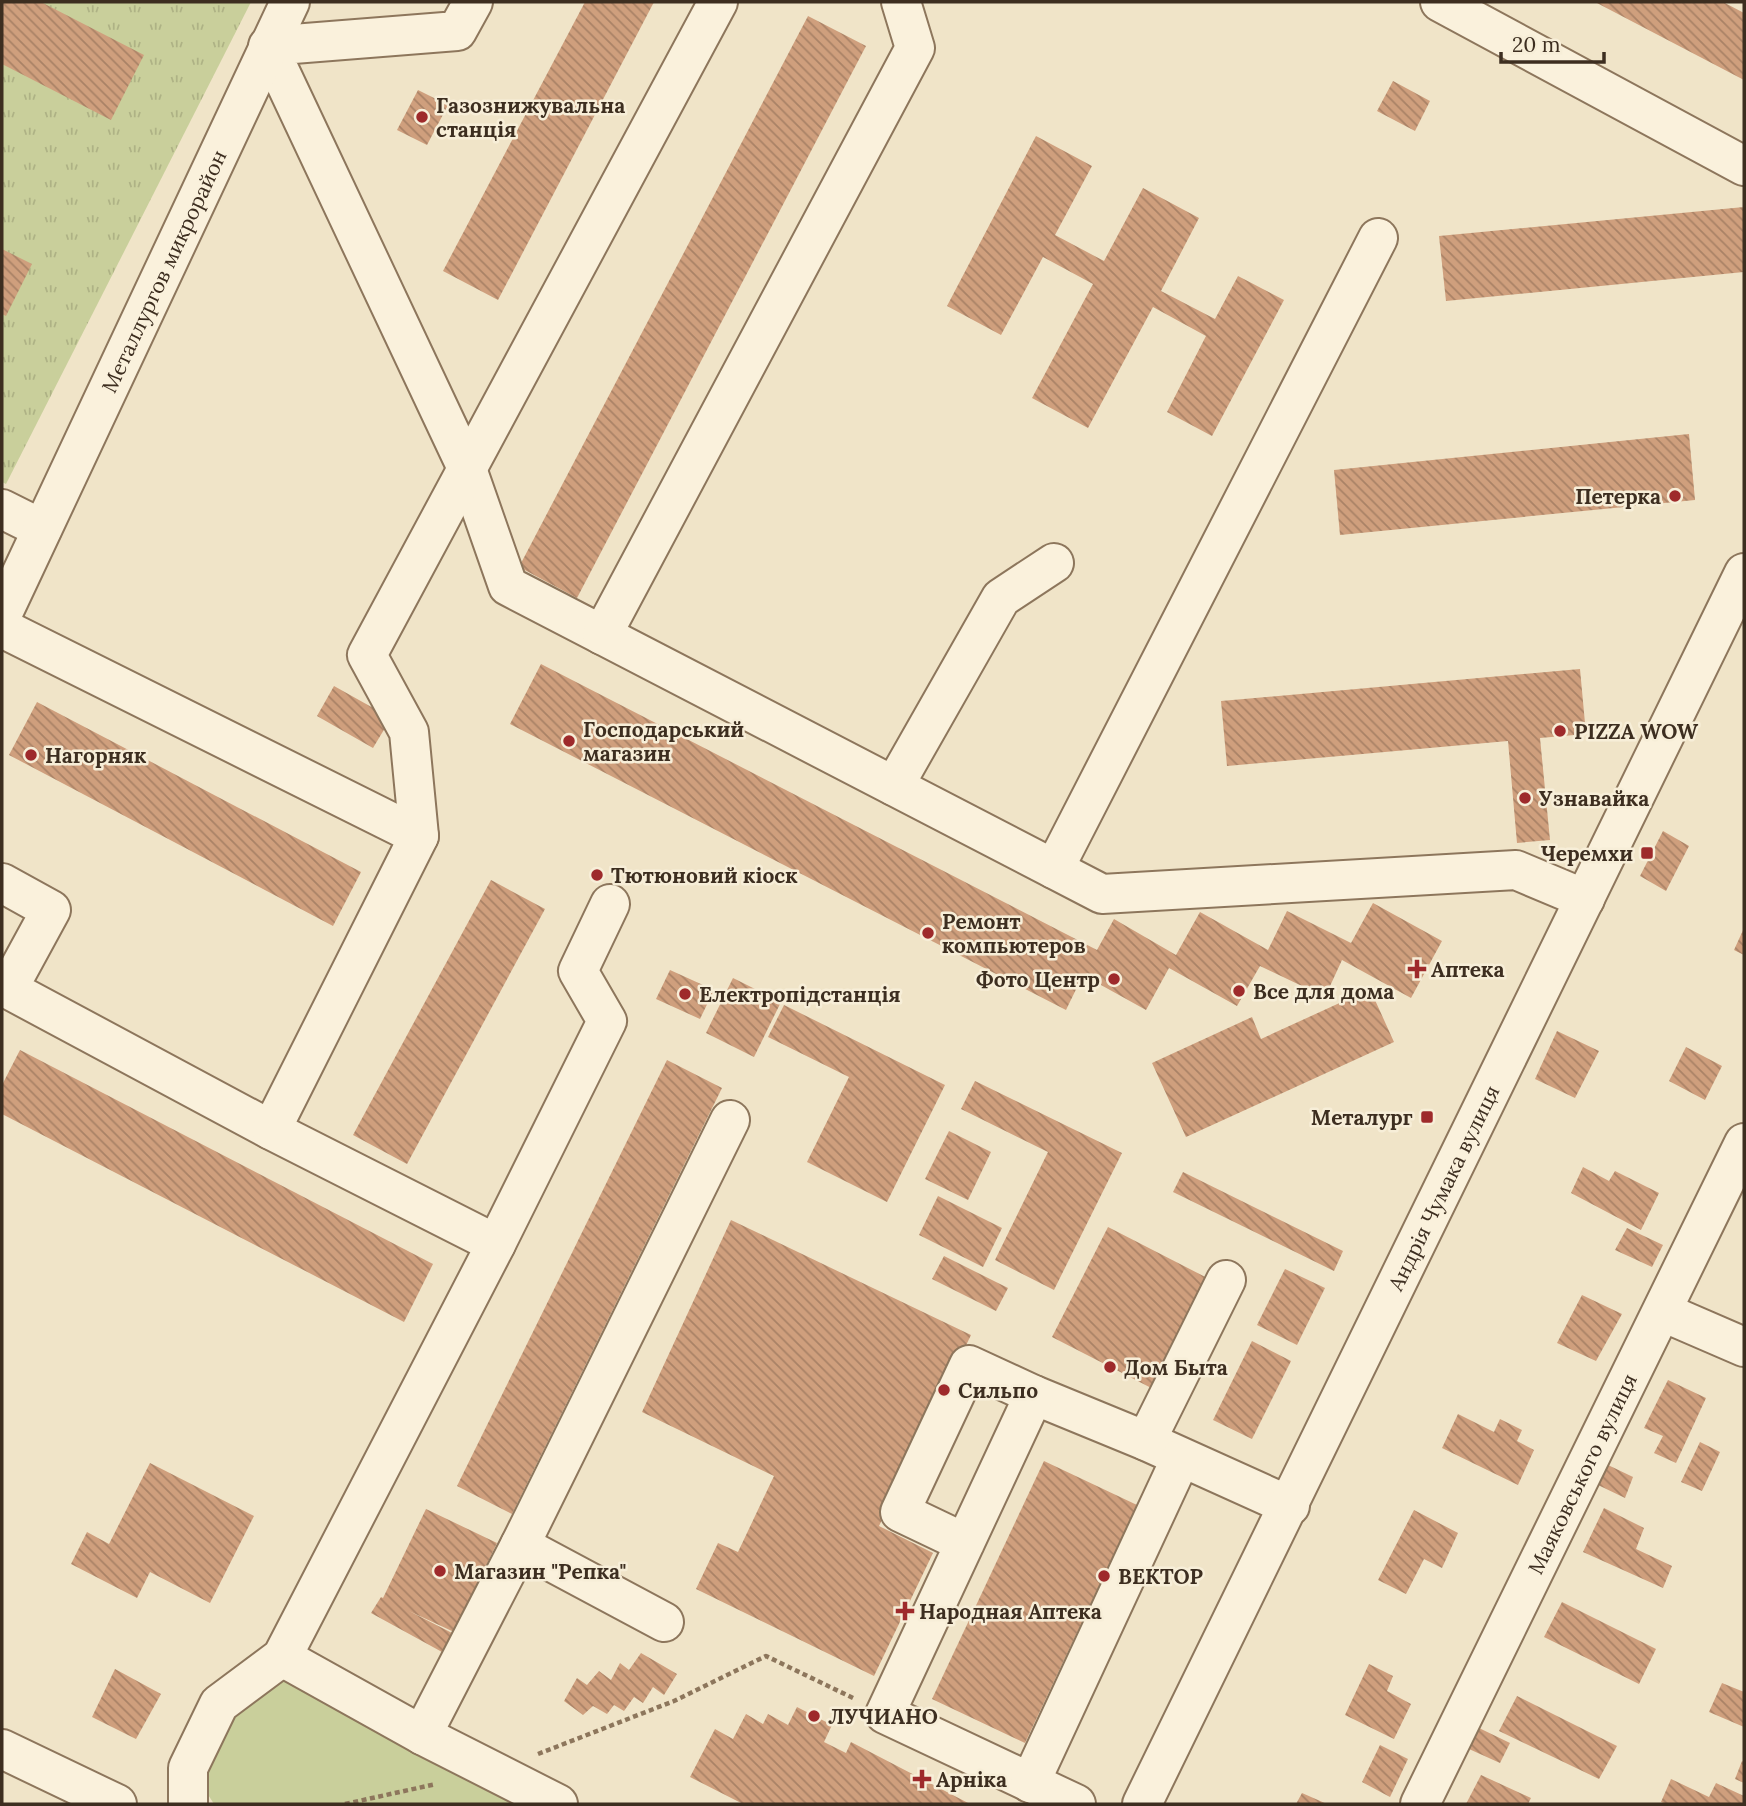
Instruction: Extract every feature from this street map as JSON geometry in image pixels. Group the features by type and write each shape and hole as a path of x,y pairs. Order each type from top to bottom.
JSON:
{"street":[{"path":"473,2 457,31 276,16 467,466 508,586 1102,894 1516,870 1585,899"},
{"path":"271,1130 419,836 409,732 367,655 718,2"},
{"path":"602,635 915,48 901,2"},
{"path":"1440,2 1744,166"},
{"name":"Металлургов микрорайон","path":"2,615 276,16"},
{"path":"1054,869 1378,239"},
{"path":"2,509 42,529"},
{"path":"894,786 1001,598 1054,564"},
{"name":"Андрія Чумака вулиця","path":"1142,1804 1744,573"},
{"path":"2,628 419,836"},
{"path":"2,883 51,911 8,989 271,1130 496,1244"},
{"path":"188,1804 188,1768 219,1704 282,1657 496,1244 607,1021 578,971 610,904"},
{"path":"422,1735 520,1545 730,1120"},
{"name":"Маяковського вулиця","path":"1420,1804 1744,1143"},
{"path":"1146,1441 1226,1280"},
{"path":"1663,1312 1744,1347"},
{"path":"965,1543 900,1512 969,1365 1290,1506"},
{"path":"1034,1395 885,1714 1076,1804"},
{"path":"1030,1783 1181,1458"},
{"path":"520,1545 664,1622"},
{"path":"282,1657 422,1735 558,1804"},
{"path":"2,1749 117,1804"}],"path":[{"path":"493,1772 674,1701 766,1656 885,1714"},
{"path":"345,1804 439,1783"}],"green space":[{"path":"2,2 251,2 6,484 2,482"},
{"path":"265,1677 288,1681 532,1804 214,1804 205,1790 203,1773 238,1696"}],"building":[{"path":"2,2 41,2 144,55 111,120 2,64"},
{"path":"585,2 654,2 498,300 443,271"},
{"path":"1595,2 1723,2 1744,13 1744,80"},
{"path":"808,16 866,46 577,598 519,567"},
{"path":"1393,81 1430,101 1415,131 1377,111"},
{"name":"Газознижувальна станція","path":"418,90 448,105 427,145 397,130"},
{"path":"1036,136 1092,166 1055,235 1104,261 1143,188 1199,218 1161,291 1215,319 1238,276 1284,300 1212,436 1167,412 1206,336 1153,307 1088,428 1032,398 1093,284 1043,257 1001,335 947,306"},
{"path":"1744,207 1744,272 1446,301 1439,236"},
{"path":"2,249 32,264 6,316 2,314"},
{"path":"1689,434 1695,500 1340,535 1334,470"},
{"path":"541,664 1097,950 1114,919 1176,955 1200,912 1268,950 1287,911 1351,943 1373,903 1442,941 1411,998 1342,960 1325,997 1260,966 1237,1006 1169,968 1146,1010 1083,975 1066,1010 510,724"},
{"path":"1580,669 1586,734 1540,738 1550,840 1517,843 1508,741 1227,766 1221,701"},
{"path":"334,686 391,718 373,748 317,716"},
{"path":"37,702 361,872 333,926 9,755"},
{"path":"1663,831 1689,846 1666,891 1640,876"},
{"path":"491,880 545,909 407,1164 353,1135"},
{"path":"1744,928 1744,955 1734,950"},
{"name":"Електропідстанція","path":"670,970 714,990 700,1019 656,999"},
{"path":"733,978 781,1002 754,1057 706,1033"},
{"path":"1370,989 1394,1042 1186,1137 1152,1063 1252,1017 1261,1039"},
{"path":"784,1005 945,1085 887,1202 807,1162 849,1077 768,1037"},
{"path":"1557,1031 1599,1051 1575,1098 1535,1079"},
{"path":"1686,1047 1722,1066 1705,1100 1669,1081"},
{"path":"20,1050 433,1264 404,1322 2,1114 2,1085"},
{"path":"667,1060 722,1088 512,1514 457,1486"},
{"path":"975,1081 1122,1153 1054,1290 995,1260 1048,1152 961,1109"},
{"path":"949,1131 991,1152 968,1200 925,1179"},
{"path":"1583,1167 1609,1181 1615,1171 1659,1193 1641,1230 1571,1193"},
{"path":"1183,1172 1343,1251 1334,1271 1173,1192"},
{"path":"938,1196 1002,1228 983,1267 919,1235"},
{"path":"731,1220 971,1335 879,1526 933,1553 874,1676 696,1589 718,1543 738,1552 774,1476 642,1412"},
{"path":"1108,1227 1217,1283 1161,1393 1052,1337"},
{"path":"1627,1228 1663,1245 1652,1267 1615,1250"},
{"path":"944,1256 1008,1288 996,1311 932,1279"},
{"path":"1285,1269 1325,1288 1297,1345 1257,1325"},
{"path":"1582,1295 1622,1314 1596,1361 1557,1343"},
{"path":"1252,1341 1291,1361 1252,1439 1213,1420"},
{"path":"1668,1380 1706,1398 1676,1463 1654,1453 1663,1436 1644,1428"},
{"path":"1458,1414 1494,1432 1500,1419 1522,1430 1517,1441 1534,1450 1518,1485 1442,1448"},
{"path":"1700,1442 1720,1452 1702,1491 1681,1482"},
{"path":"1044,1461 1137,1505 1025,1743 932,1699"},
{"path":"150,1463 254,1516 210,1603 150,1572 137,1598 71,1564 87,1532 109,1544"},
{"path":"1608,1465 1633,1477 1625,1498 1598,1485"},
{"path":"1604,1508 1644,1528 1636,1549 1672,1566 1663,1588 1583,1552"},
{"name":"Магазин \"Репка\"","path":"426,1509 497,1543 454,1632 409,1611 452,1633 442,1652 371,1613 381,1597 383,1598"},
{"path":"1414,1510 1458,1533 1442,1568 1424,1559 1406,1594 1378,1580"},
{"path":"1562,1602 1656,1649 1639,1684 1544,1637"},
{"path":"641,1653 677,1674 664,1695 653,1687 643,1703 634,1697 624,1711 614,1705 607,1714 593,1706 583,1715 564,1701 577,1678 587,1685 599,1671 611,1680 620,1663 629,1670"},
{"path":"1369,1664 1393,1676 1387,1691 1411,1704 1394,1739 1345,1715"},
{"path":"115,1669 161,1694 136,1739 92,1717"},
{"path":"1722,1683 1744,1692 1744,1727 1709,1712"},
{"path":"1517,1696 1617,1746 1599,1779 1499,1731"},
{"path":"797,1707 832,1725 824,1742 846,1753 851,1742 970,1804 743,1804 690,1777 715,1729 733,1739 746,1714 763,1724 768,1714 788,1725"},
{"path":"1479,1728 1510,1743 1500,1763 1469,1749"},
{"path":"1380,1745 1408,1759 1390,1797 1362,1782"},
{"path":"1742,1761 1744,1762 1744,1783 1735,1779"},
{"path":"1481,1775 1531,1798 1528,1804 1466,1804"},
{"path":"1671,1779 1709,1797 1716,1783 1744,1796 1744,1804 1666,1804 1661,1802"},
{"path":"1302,1793 1327,1804 1296,1804"}],"place":[{"name":"Газознижувальна станція","path":"422,117"},
{"name":"Петерка","path":"1675,496"},
{"name":"PIZZA WOW","path":"1560,731"},
{"name":"Господарський магазин","path":"569,741"},
{"name":"Нагорняк","path":"31,755"},
{"name":"Узнавайка","path":"1525,798"},
{"name":"Черемхи","path":"1647,853"},
{"name":"Тютюновий кіоск","path":"597,875"},
{"name":"Ремонт компьютеров","path":"928,933"},
{"name":"Аптека","path":"1417,969"},
{"name":"Фото Центр","path":"1114,979"},
{"name":"Все для дома","path":"1239,991"},
{"name":"Електропідстанція","path":"685,994"},
{"name":"Металург","path":"1427,1117"},
{"name":"Дом Быта","path":"1110,1367"},
{"name":"Сильпо","path":"944,1390"},
{"name":"Магазин \"Репка\"","path":"440,1571"},
{"name":"ВЕКТОР","path":"1104,1576"},
{"name":"Народная Аптека","path":"905,1611"},
{"name":"ЛУЧИАНО","path":"814,1716"},
{"name":"Арніка","path":"922,1779"}]}
